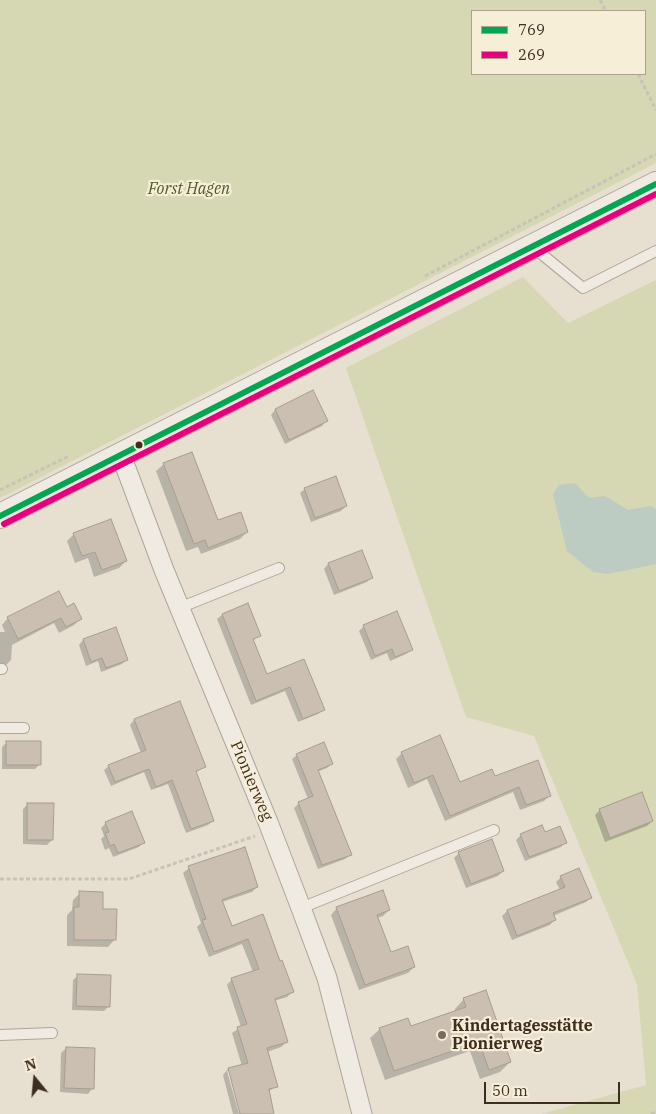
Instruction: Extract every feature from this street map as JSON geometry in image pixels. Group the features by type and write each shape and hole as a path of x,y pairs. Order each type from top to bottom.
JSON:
{"street":[{"path":"0,516 656,184"},
{"name":"Pionierweg","path":"121,455 179,608 272,830 302,908 327,978 362,1114"}],"lane":[{"path":"532,246 583,288 656,251"},
{"path":"179,608 279,568"},
{"path":"0,728 24,728"},
{"path":"302,908 494,830"},
{"path":"0,1034 52,1033"}],"path":[{"path":"638,75 656,110"},
{"path":"420,278 656,154"},
{"path":"0,490 70,455"},
{"path":"0,879 128,879 272,830"},
{"path":"651,1114 656,1112"}],"green space":[{"name":"Forst Hagen","path":"0,0 656,0 656,163 0,498"},
{"path":"523,277 568,323 656,280 656,1114 541,1114 646,1085 637,984 534,736 466,717 346,368"}],"shaded area":[{"path":"575,483 589,498 605,496 628,510 650,506 656,509 656,564 608,574 593,572 567,551 553,494 559,485"}],"building":[{"path":"313,390 328,421 289,440 275,409"},
{"path":"192,452 218,520 241,512 248,532 208,548 205,540 194,544 163,463"},
{"path":"336,476 347,506 315,518 304,488"},
{"path":"111,519 127,561 102,570 95,552 82,556 73,533"},
{"path":"362,550 373,578 339,591 328,563"},
{"path":"59,591 67,607 74,603 82,619 66,627 61,618 18,639 7,617"},
{"path":"248,603 261,636 253,639 267,674 304,659 325,710 303,719 290,687 256,701 222,614"},
{"path":"397,611 413,650 395,657 392,649 375,656 363,625"},
{"path":"116,627 128,660 106,668 102,658 91,662 83,639"},
{"path":"180,701 206,767 196,771 214,821 191,829 172,780 156,787 149,769 115,782 108,765 146,750 134,719"},
{"path":"440,735 460,782 492,769 495,776 538,760 551,796 526,805 519,787 450,816 433,775 414,783 401,752"},
{"path":"6,741 41,741 41,765 6,765"},
{"path":"324,742 333,764 318,770 352,855 322,865 298,802 313,796 296,754"},
{"path":"642,792 653,821 610,838 599,809"},
{"path":"27,803 54,803 53,840 27,840"},
{"path":"132,811 145,843 118,853 114,844 110,846 105,833 109,832 105,822"},
{"path":"542,825 545,832 560,826 567,843 529,857 520,834"},
{"path":"492,839 504,871 471,884 458,852"},
{"path":"245,847 258,887 222,900 232,926 263,914 280,961 282,960 294,992 275,999 288,1042 267,1048 278,1087 269,1089 274,1114 240,1114 228,1068 248,1063 237,1027 247,1024 231,978 259,969 248,939 214,952 202,920 206,919 188,866"},
{"path":"579,868 592,898 553,913 556,920 517,936 507,910 565,887 560,876"},
{"path":"383,890 390,910 377,915 391,952 408,946 415,967 365,985 336,907"},
{"path":"79,891 103,892 103,909 117,909 116,940 74,940 74,907 79,907"},
{"path":"77,974 111,975 110,1007 76,1006"},
{"name":"Kindertagesstätte Pionierweg","path":"486,990 511,1062 489,1070 479,1042 394,1071 379,1028 408,1018 411,1026 466,1007 463,998"},
{"path":"66,1047 95,1048 94,1089 64,1088"}],"transit line":[{"name":"769","path":"0,516 656,184"},
{"name":"269","path":"4,524 656,194"}],"place":[{"name":"Kindertagesstätte Pionierweg","path":"442,1035"}]}
